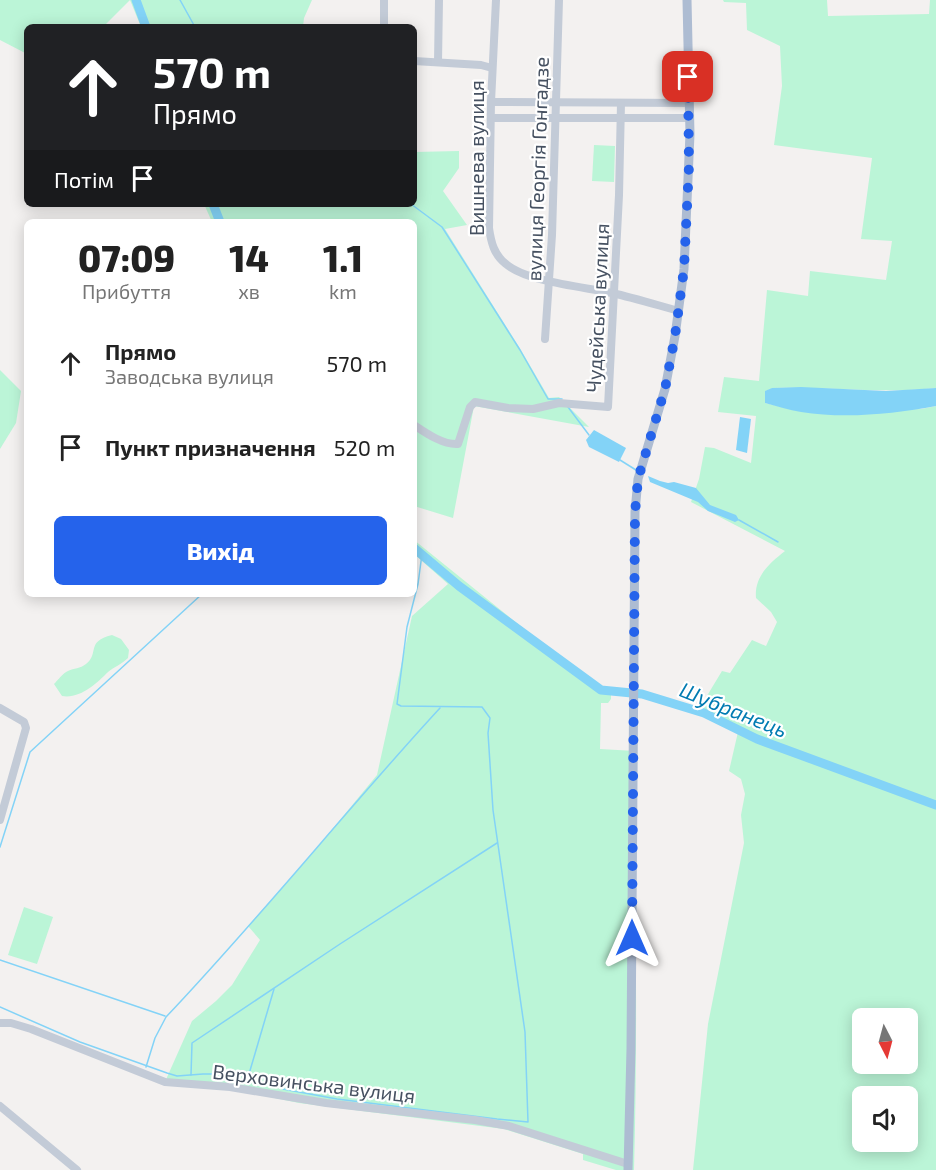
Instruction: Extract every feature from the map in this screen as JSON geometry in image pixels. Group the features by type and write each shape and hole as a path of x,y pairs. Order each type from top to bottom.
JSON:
{"main road":[{"path":"628,1167 635,513 638,481 665,389 679,311 686,246 689,118 687,0"}],"street":[{"path":"384,0 384,24"},
{"path":"438,62 440,0"},
{"name":"Вишнева вулиця","path":"496,0 492,68 489,228 491,243 498,255 516,271 679,311"},
{"name":"вулиця Георгія Гонгадзе","path":"545,339 550,281 559,0"},
{"path":"417,61 481,65 492,68"},
{"path":"491,102 689,103"},
{"name":"Чудейська вулиця","path":"417,427 442,440 458,444 470,407 475,402 508,408 533,409 559,403 608,406 621,103"},
{"path":"491,118 689,118"},
{"path":"0,708 24,722 26,728 0,820"},
{"name":"Верховинська вулиця","path":"0,1023 11,1023 31,1029 165,1082 230,1087 326,1103 476,1120 509,1126 628,1167"},
{"path":"0,1106 77,1170"}],"green space":[{"path":"0,0 130,0 106,24 24,24 24,52 0,40"},
{"path":"130,0 312,0 303,24 140,24"},
{"path":"723,0 827,0 828,16 929,14 930,0 936,0 936,388 895,390 773,388 766,391 765,403 803,412 921,409 936,406 936,1170 693,1170 708,1024 744,843 741,815 745,794 741,779 729,771 738,732 711,720 699,709 722,671 730,673 752,640 766,646 777,622 771,612 756,598 756,590 764,571 785,551 691,502 699,479 705,447 714,448 751,463 756,416 718,412 724,377 759,381 767,290 808,296 810,271 886,280 892,241 861,239 872,158 774,145 782,86 780,46 747,30 746,3 724,2"},
{"path":"594,145 615,146 614,182 592,181"},
{"path":"459,151 459,168 443,191 467,225 445,229 549,398 559,397 589,427 474,406 453,518 417,507 417,219 211,219 205,207 417,207 417,152"},
{"path":"0,370 21,391 16,423 0,449"},
{"path":"417,542 565,662 602,687 611,688 611,699 608,703 601,703 600,749 635,751 634,1170 616,1170 583,1160 583,1154 504,1129 299,1103 241,1091 164,1084 192,1021 232,985 260,940 248,926 377,775 412,616 448,584 417,557"},
{"path":"112,635 121,639 129,650 128,658 87,690 75,695 62,696 54,684 66,672 86,664 96,644"},
{"path":"24,907 53,917 37,964 8,955"}],"water":[{"path":"772,388 886,391 936,388 936,406 886,413 835,415 801,412 765,403 765,391"},
{"path":"740,417 751,419 747,453 736,450"},
{"path":"594,430 626,448 619,462 589,447 586,440"},
{"path":"648,476 668,483 674,482 696,488 710,505 736,515 739,520 735,522 708,511 698,502 650,482"}],"waterway":[{"name":"Шубранець","path":"136,0 145,24"},
{"path":"180,0 193,24"},
{"name":"Шубранець","path":"214,207 219,219"},
{"path":"415,207 442,227 520,350 548,399 562,399"},
{"path":"568,407 589,435"},
{"path":"620,460 636,470"},
{"path":"739,520 778,542"},
{"name":"Шубранець","path":"417,551 459,586 601,690 642,694 704,713 757,739 936,805"},
{"path":"417,588 422,554"},
{"path":"0,847 30,752 199,597"},
{"path":"249,1074 268,1079 283,1089 337,1099 528,1122 525,1032 493,810 488,733 490,718 482,707 401,706 397,704 407,627 415,597"},
{"path":"146,1067 155,1038 166,1017 236,941 440,708"},
{"path":"191,1075 192,1043 497,843"},
{"path":"0,960 165,1016"},
{"path":"0,1007 80,1042 177,1076 249,1074 274,989"}],"route":[{"path":"632,938 635,513 638,479 665,389 684,269 690,128 688,77"}]}
